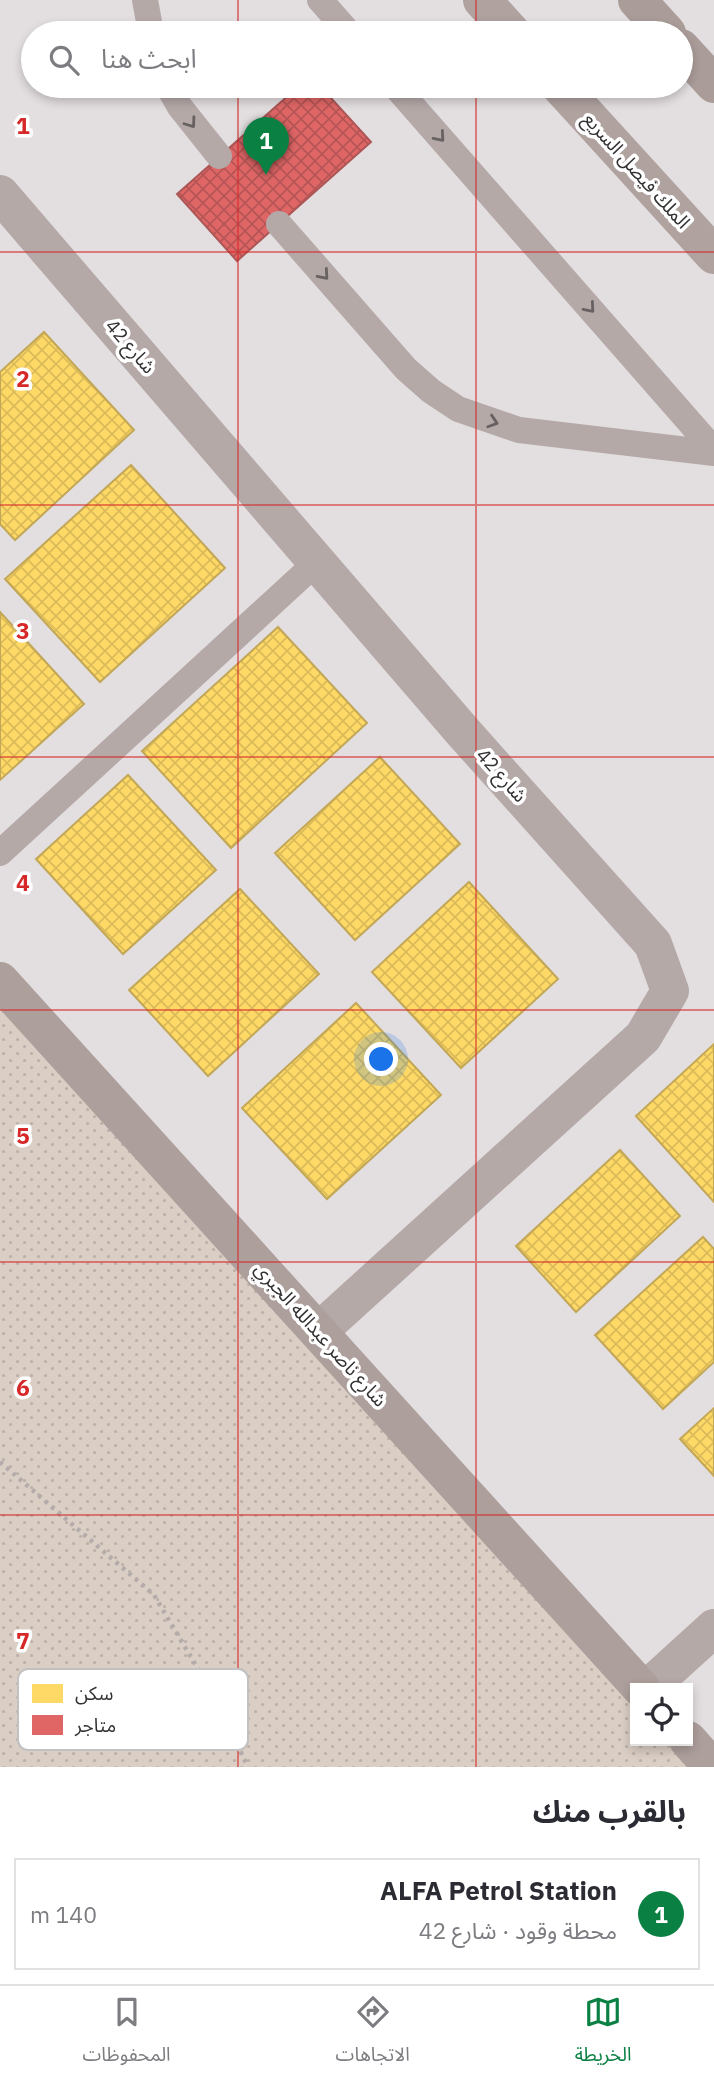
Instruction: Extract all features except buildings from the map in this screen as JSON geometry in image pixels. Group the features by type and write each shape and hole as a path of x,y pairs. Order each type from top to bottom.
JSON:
{"highway":[{"path":"637,0 656,21"},
{"path":"693,61 714,84"}],"main road":[{"path":"482,0 501,21"},
{"name":"الملك فيصل السريع","path":"571,98 714,255"}],"street":[{"name":"شارع 42","path":"0,194 317,562 653,944 670,990 643,1037 319,1331"},
{"name":"شارع ناصر عبدالله الجبري","path":"0,981 636,1683"},
{"path":"654,1683 714,1628"},
{"path":"693,1746 712,1767"}],"lane":[{"path":"145,0 148,21"},
{"path":"320,0 338,21"},
{"path":"176,98 198,133 219,156"},
{"path":"405,98 714,452"},
{"path":"279,224 406,369 431,391 458,409 519,430 714,452"},
{"path":"0,853 317,562"}],"path":[{"path":"0,1462 154,1595 198,1669"},
{"path":"240,1750 248,1767"}],"shaded area":[{"path":"0,981 631,1683 630,1746 691,1746 710,1767 0,1767"}],"place":[{"name":"ALFA Petrol Station","path":"266,175"}]}
